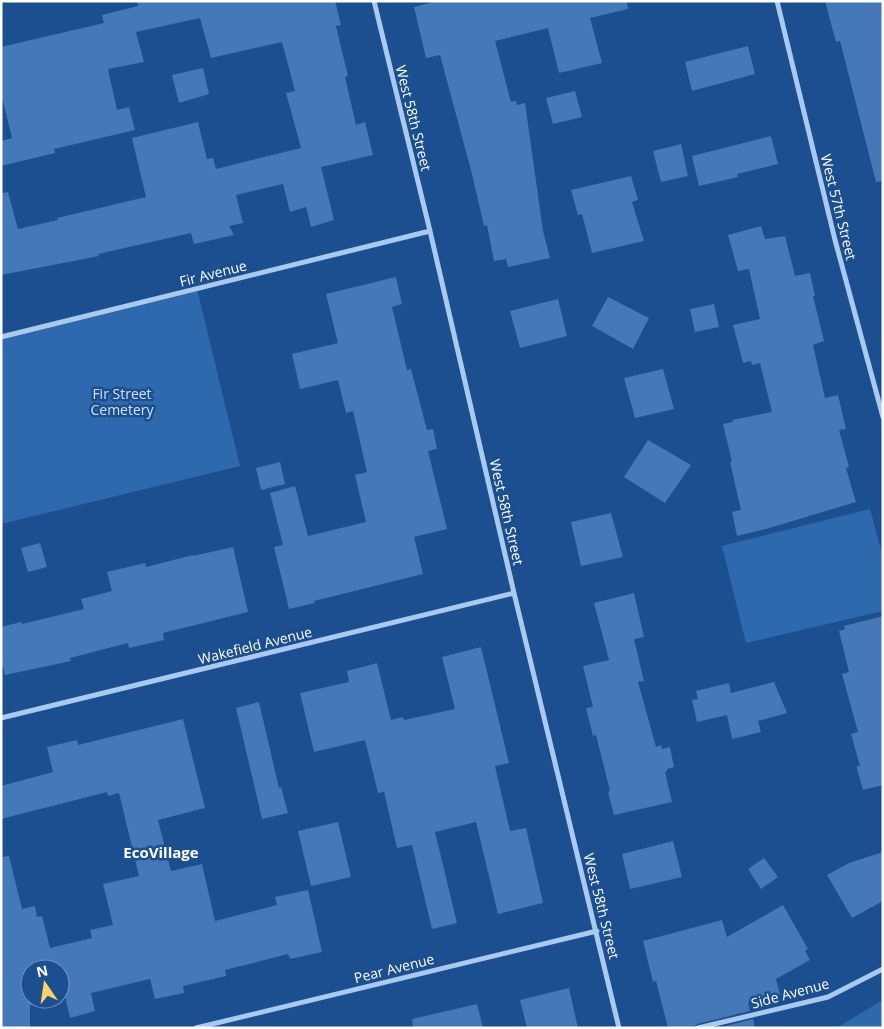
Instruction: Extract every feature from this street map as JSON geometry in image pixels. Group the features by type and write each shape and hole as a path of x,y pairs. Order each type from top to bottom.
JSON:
{"street":[{"name":"West 58th Street","path":"374,1 619,1028"},
{"name":"West 57th Street","path":"777,1 836,240 883,417"},
{"name":"Fir Avenue","path":"1,337 430,230"},
{"name":"Wakefield Avenue","path":"1,718 514,593"},
{"name":"Pear Avenue","path":"196,1028 596,931"},
{"name":"Side Avenue","path":"698,1028 828,997 883,969"}],"green space":[{"name":"Fir Street Cemetery","path":"197,289 240,466 1,524 1,337"},
{"path":"870,509 883,557 883,611 746,643 722,546"},
{"path":"883,1000 883,1028 836,1028"}],"building":[{"path":"137,1 335,1 341,25 336,26 348,76 345,77 356,125 365,122 373,155 321,167 334,220 311,227 306,207 290,212 283,184 236,195 243,223 229,226 234,235 194,244 191,233 98,254 99,256 1,275 1,193 8,192 18,229 146,197 132,138 198,122 207,159 213,158 216,169 301,148 286,93 295,91 282,42 211,58 200,18 136,32 144,62 108,69 117,110 129,107 135,130 54,149 55,153 1,166 1,141 12,138 1,93 1,47 104,23 102,15 138,6"},
{"path":"437,1 627,1 628,9 590,18 602,63 559,73 548,28 495,41 511,102 516,101 517,105 525,103 543,231 550,258 508,267 506,259 494,261 487,225 484,226 440,55 426,58 414,7"},
{"path":"825,1 883,1 883,181 876,182 840,41 836,42"},
{"path":"748,46 755,74 692,91 685,62"},
{"path":"203,68 209,94 179,103 172,75"},
{"path":"575,91 582,117 553,124 546,98"},
{"path":"771,136 778,164 737,174 738,177 699,186 692,156"},
{"path":"681,144 688,176 661,182 653,151"},
{"path":"631,176 638,200 632,202 644,241 592,253 582,214 578,215 571,190"},
{"path":"761,226 765,239 785,236 795,276 810,273 815,296 813,296 824,341 813,345 825,398 838,395 846,429 839,430 849,467 846,468 856,502 737,536 732,512 741,510 723,424 733,422 732,420 772,412 760,363 752,365 751,361 743,363 733,325 760,319 749,269 738,271 728,235"},
{"path":"396,277 402,304 392,307 407,370 411,369 427,430 433,429 437,449 428,451 447,529 414,537 423,574 289,609 274,547 283,545 270,493 295,486 308,536 366,522 355,475 367,472 353,411 346,413 338,380 300,389 292,354 338,343 326,294"},
{"path":"608,297 649,318 633,349 592,326"},
{"path":"558,299 567,336 520,348 510,311"},
{"path":"714,304 719,327 695,332 690,309"},
{"path":"663,369 674,409 635,418 624,378"},
{"path":"648,440 691,465 665,503 624,477"},
{"path":"280,462 285,484 261,490 256,468"},
{"path":"611,513 623,557 581,566 571,522"},
{"path":"40,543 47,567 28,572 21,548"},
{"path":"233,547 248,612 163,633 164,640 129,648 128,643 70,658 71,661 5,675 1,659 1,627 21,622 22,624 84,609 81,599 112,591 107,572 145,563 146,567"},
{"path":"634,593 644,637 634,639 644,681 638,682 656,747 661,745 662,749 670,747 674,767 667,769 665,772 672,802 614,815 596,735 593,736 586,708 593,707 583,666 609,660 594,603"},
{"path":"883,616 883,785 863,790 857,769 857,766 860,766 851,734 858,732 842,674 849,672 839,631 845,629 844,626"},
{"path":"481,647 509,763 495,766 510,831 526,828 543,903 498,914 476,822 435,832 457,923 432,929 412,845 397,848 384,792 378,793 365,740 314,752 300,693 349,682 347,671 377,663 391,720 403,717 404,720 455,709 442,657"},
{"path":"774,682 787,713 758,721 761,732 732,739 727,715 697,722 692,700 698,699 696,691 729,683 731,693"},
{"path":"259,702 279,788 281,787 288,813 262,819 236,708"},
{"path":"183,719 205,808 158,820 171,871 202,864 215,921 277,905 275,897 308,890 322,952 290,959 288,954 225,970 226,976 183,986 184,993 155,999 150,979 91,993 95,1011 70,1018 68,1009 70,1009 70,959 20,959 20,1009 30,1009 30,1028 1,1028 1,857 9,856 22,909 35,906 37,917 42,916 50,948 92,938 90,930 113,925 103,884 139,876 119,793 108,796 107,792 1,819 1,786 53,772 47,747 77,740 78,745"},
{"path":"338,822 351,877 311,886 298,831"},
{"path":"673,841 682,877 630,889 622,854"},
{"path":"883,852 883,901 852,918 827,875 849,863"},
{"path":"764,858 778,877 761,889 748,869"},
{"path":"783,905 808,949 805,951 810,960 776,979 780,995 748,1003 750,1011 697,1024 694,1028 668,1028 656,981 653,982 643,941 722,920 727,937"},
{"path":"569,988 578,1028 527,1028 520,1000"},
{"path":"477,1004 483,1028 413,1028 412,1019"},
{"path":"753,1019 755,1028 718,1028"}],"district":[{"name":"EcoVillage","path":"161,852"}]}
